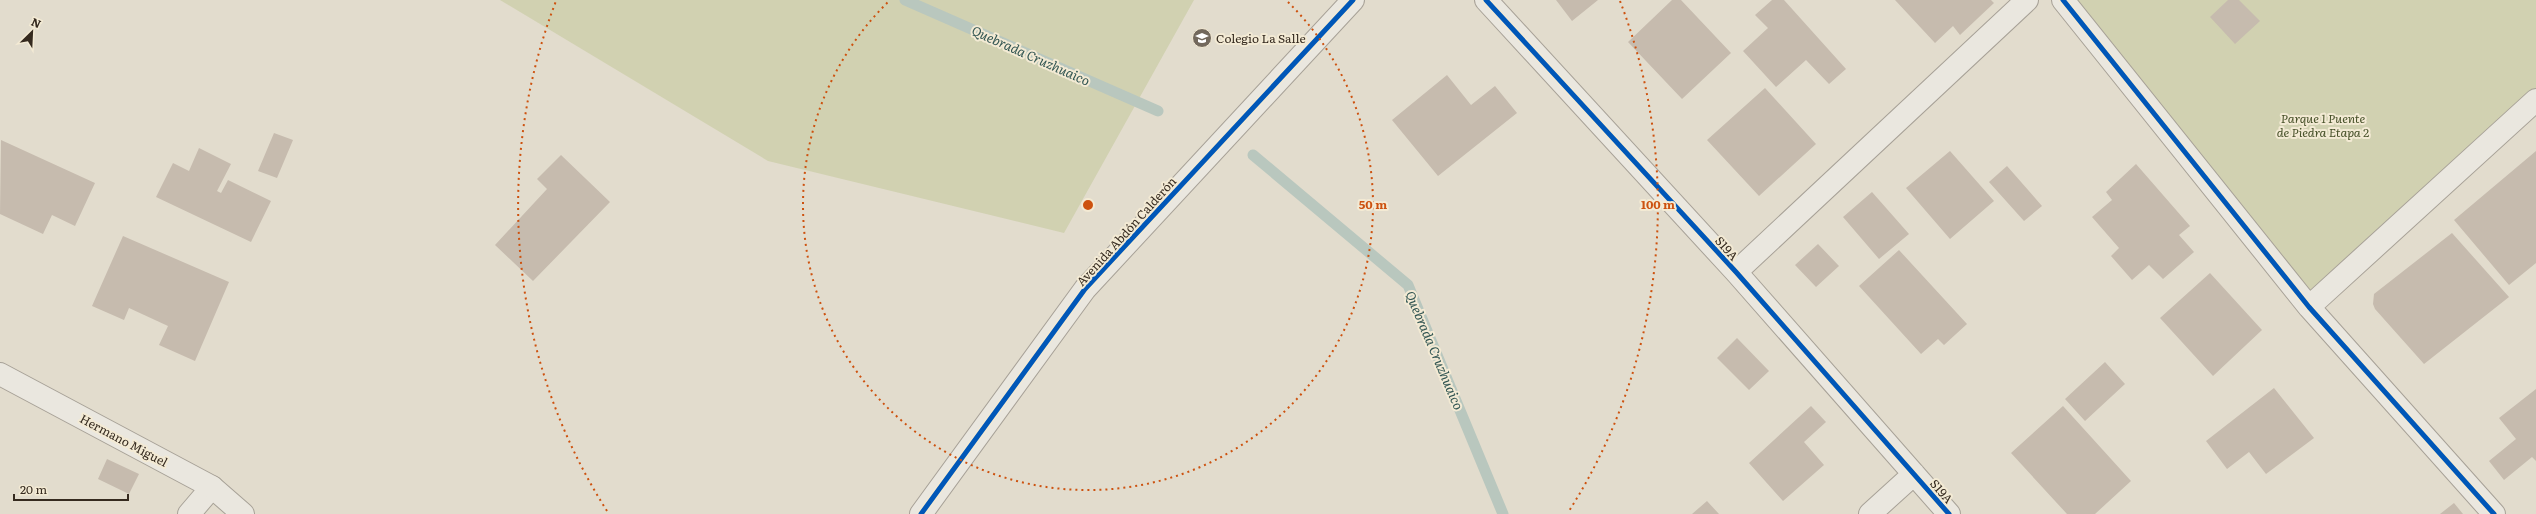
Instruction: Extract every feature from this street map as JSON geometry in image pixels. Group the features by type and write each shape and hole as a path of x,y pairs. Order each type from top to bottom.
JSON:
{"street":[{"name":"Avenida Abdón Calderón","path":"921,514 1085,290 1353,0"},
{"name":"S19A","path":"1486,0 1736,272 1949,514"},
{"path":"1736,272 2027,0"},
{"path":"2063,0 2309,307 2494,514"},
{"path":"2309,307 2536,100"},
{"name":"Hermano Miguel","path":"0,374 212,487 243,514"},
{"path":"1870,514 1914,474"},
{"path":"189,514 212,487"}],"green space":[{"path":"500,0 1194,0 1064,233 768,161"},
{"name":"Parque 1 Puente de Piedra Etapa 2","path":"2063,0 2536,0 2536,100 2309,307"}],"building":[{"path":"1556,0 1598,0 1572,21"},
{"path":"1672,0 1681,0 1731,53 1682,99 1628,42"},
{"path":"1772,0 1784,0 1846,69 1829,84 1806,60 1776,87 1743,51 1768,28 1755,15"},
{"path":"1895,0 1991,0 1994,3 1960,35 1953,26 1935,43"},
{"path":"2228,0 2239,0 2260,21 2235,44 2210,17"},
{"path":"1447,75 1471,105 1495,86 1517,113 1438,176 1392,120"},
{"path":"1765,88 1816,144 1759,196 1707,140"},
{"path":"274,133 293,140 277,178 258,171"},
{"path":"1,140 95,183 75,226 52,215 43,234 0,214"},
{"path":"199,148 231,164 217,191 221,193 228,180 271,201 251,242 156,197 173,163 189,171"},
{"path":"1950,151 1994,201 1950,239 1906,188"},
{"path":"2536,151 2536,263 2509,285 2454,220"},
{"path":"561,155 610,202 533,281 495,245 547,189 537,179"},
{"path":"2136,164 2190,226 2179,235 2194,252 2163,279 2149,265 2132,280 2111,256 2119,248 2092,217 2112,200 2106,192"},
{"path":"2007,166 2042,206 2024,221 1989,182"},
{"path":"1872,192 1909,234 1879,259 1843,217"},
{"path":"2452,233 2509,297 2424,364 2375,309 2373,304 2374,294"},
{"path":"123,236 229,282 195,361 159,345 168,326 129,308 124,320 92,306"},
{"path":"1818,244 1839,266 1816,287 1795,265"},
{"path":"1899,250 1967,324 1944,345 1938,339 1921,354 1859,286"},
{"path":"2210,273 2262,330 2213,376 2160,318"},
{"path":"1737,338 1769,371 1749,390 1717,358"},
{"path":"2105,362 2125,384 2085,421 2065,399"},
{"path":"2274,388 2314,438 2266,474 2249,452 2227,469 2206,441"},
{"path":"2536,389 2536,461 2532,457 2504,480 2489,461 2516,439 2499,418"},
{"path":"1811,406 1826,422 1804,442 1824,465 1783,501 1749,463"},
{"path":"2063,406 2131,481 2095,514 2067,514 2011,453"},
{"path":"107,459 139,474 129,494 98,479"},
{"path":"1707,501 1719,514 1692,514"},
{"path":"2454,503 2463,514 2440,514"}],"waterway":[{"name":"Quebrada Cruzhuaico","path":"905,0 1158,111"},
{"name":"Quebrada Cruzhuaico","path":"1253,155 1408,285 1503,514"}],"cycle path":[{"path":"921,514 1085,289 1353,0"},
{"path":"1486,0 1736,272 1949,514"},
{"path":"2063,0 2309,307 2494,514"}],"place":[{"name":"Colegio La Salle","path":"1202,38"}]}
